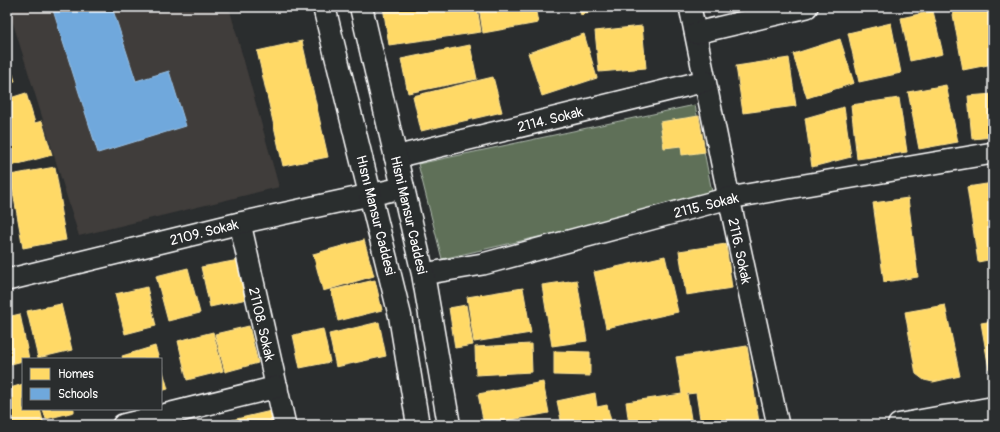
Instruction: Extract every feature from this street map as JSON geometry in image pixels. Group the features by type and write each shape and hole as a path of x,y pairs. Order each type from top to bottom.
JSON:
{"main road":[{"name":"Hısnı Mansur Caddesi","path":"324,7 400,316 418,425"},
{"name":"Hisni Mansur Caddesi","path":"361,7 423,274 449,425"},
{"path":"899,425 981,415"}],"street":[{"name":"2116. Sokak","path":"690,7 778,425"},
{"path":"696,33 807,7"},
{"name":"2114. Sokak","path":"395,157 705,81"},
{"name":"2115. Sokak","path":"423,274 483,264 729,198 993,153"},
{"name":"2109. Sokak","path":"7,280 240,223 402,188"},
{"name":"21108. Sokak","path":"240,223 285,425"},
{"path":"123,425 277,387"}],"shaded area":[{"path":"8,7 229,7 279,187 79,236"}],"green space":[{"path":"695,105 713,197 442,259 418,164"}],"building: Homes":[{"path":"383,7 477,7 481,32 389,45"},
{"path":"479,7 535,7 538,23 483,33"},
{"path":"578,7 604,7 581,15"},
{"path":"729,7 750,7 730,11"},
{"path":"962,7 993,7 993,64 963,70 952,9"},
{"path":"933,11 943,54 910,61 901,18"},
{"path":"891,23 901,73 859,82 848,33"},
{"path":"642,26 646,68 599,72 595,31"},
{"path":"584,34 597,78 542,96 528,53"},
{"path":"840,39 854,83 807,98 793,54"},
{"path":"302,41 328,157 283,166 257,51"},
{"path":"470,45 477,79 408,93 401,59"},
{"path":"7,56 15,81 7,84"},
{"path":"789,58 796,106 743,113 736,66"},
{"path":"493,77 502,112 421,131 413,96"},
{"path":"946,85 958,142 919,149 908,92"},
{"path":"26,93 35,123 42,121 52,155 7,167 7,99"},
{"path":"993,94 993,137 972,139 968,96"},
{"path":"899,98 907,152 857,159 851,105"},
{"path":"844,107 851,157 812,167 805,118"},
{"path":"699,116 705,152 682,155 681,146 664,148 660,122"},
{"path":"55,167 66,240 23,248 10,175"},
{"path":"993,183 993,259 978,262 967,187"},
{"path":"908,198 918,277 884,282 873,203"},
{"path":"364,240 374,276 323,291 313,254"},
{"path":"726,244 732,288 686,295 679,251"},
{"path":"665,256 678,312 606,328 594,272"},
{"path":"239,260 247,299 210,307 201,267"},
{"path":"188,268 200,313 168,321 156,276"},
{"path":"375,280 382,310 338,321 331,290"},
{"path":"577,280 587,341 552,346 542,285"},
{"path":"147,287 156,326 125,334 115,294"},
{"path":"523,288 531,333 474,342 467,297"},
{"path":"61,304 72,350 38,358 27,311"},
{"path":"466,305 473,345 455,348 449,308"},
{"path":"945,305 960,376 933,382 924,380 916,374 905,312"},
{"path":"20,314 29,358 22,358 22,361 7,365 7,317"},
{"path":"993,321 993,368 989,369 981,323"},
{"path":"379,322 386,356 336,367 329,334"},
{"path":"249,326 258,363 225,372 215,334"},
{"path":"323,329 330,362 300,368 293,335"},
{"path":"213,332 223,371 187,380 178,341"},
{"path":"531,344 532,372 476,375 475,347"},
{"path":"155,346 159,358 123,358 122,356"},
{"path":"747,346 759,422 737,425 701,425 696,393 687,394 692,425 629,425 626,402 682,394 676,357"},
{"path":"554,351 590,352 590,376 554,375"},
{"path":"162,368 168,389 162,391"},
{"path":"543,382 549,413 484,425 478,394"},
{"path":"22,384 22,410 40,410 44,425 7,425 7,389"},
{"path":"595,393 597,407 607,405 612,425 562,425 557,401"},
{"path":"43,410 74,410 74,412 46,419"},
{"path":"271,411 274,425 233,425 232,420"}],"building: Schools":[{"path":"52,7 112,7 136,81 169,71 186,126 98,153"}]}
